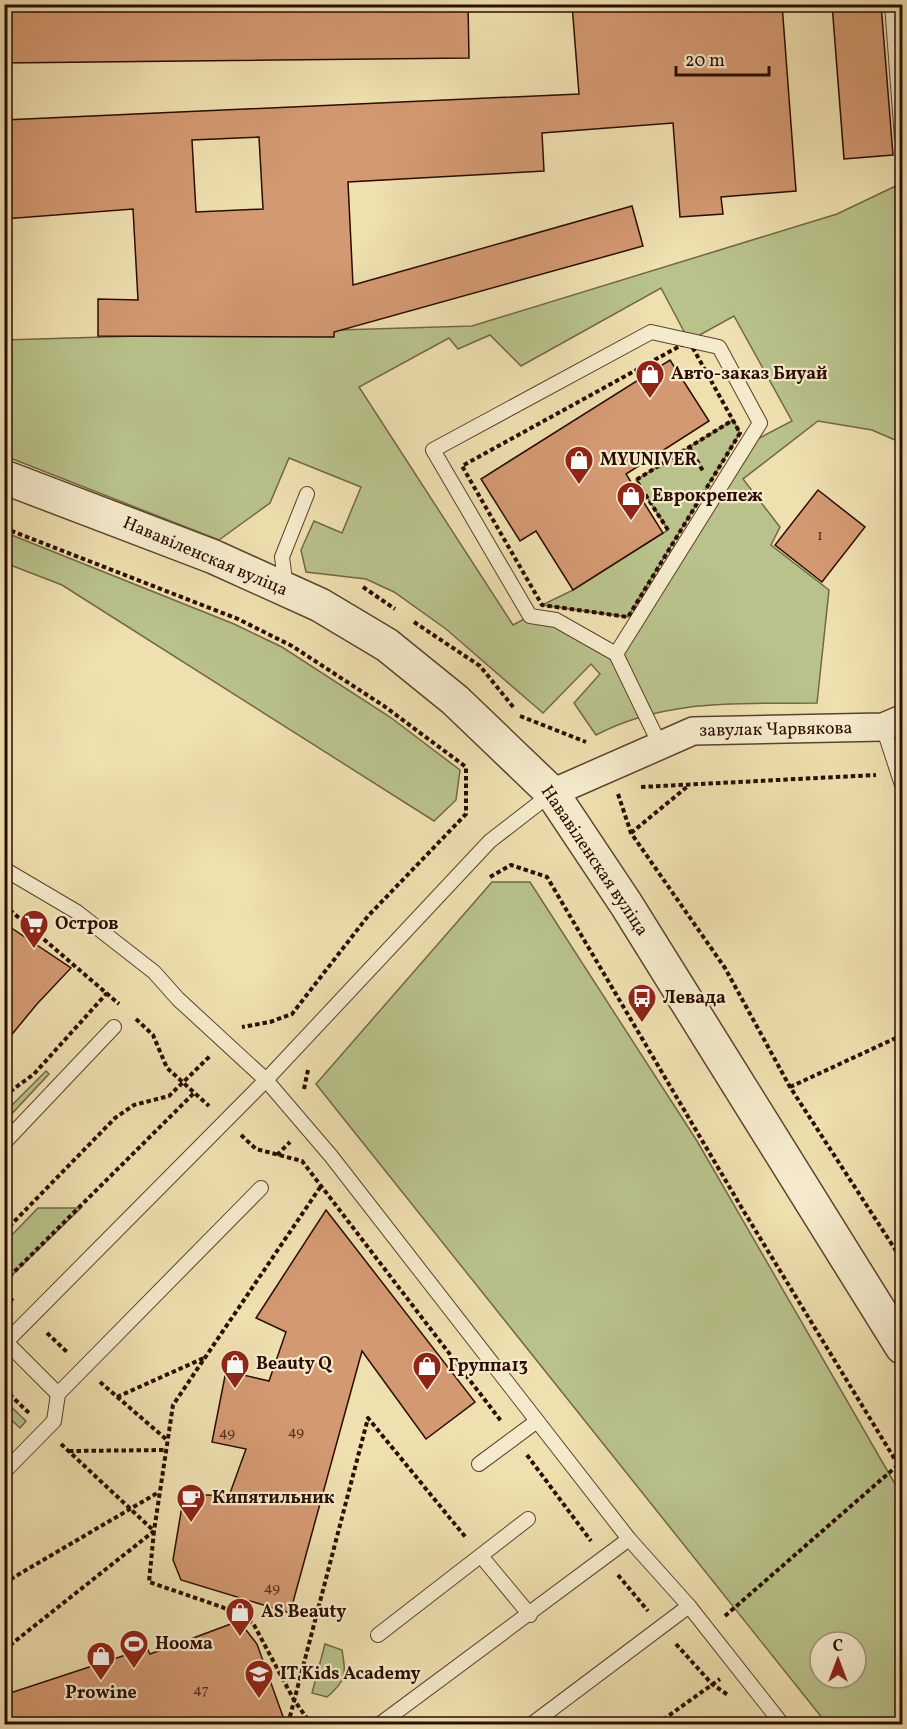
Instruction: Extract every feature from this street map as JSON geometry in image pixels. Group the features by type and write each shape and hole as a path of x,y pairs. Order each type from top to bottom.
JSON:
{"street":[{"name":"Нававіленская вуліца","path":"4,477 214,557 320,605 387,645 455,700 552,793 632,914 901,1343"},
{"name":"завулак Чарвякова","path":"552,793 693,731 893,723"}],"lane":[{"path":"892,4 903,139"},
{"path":"616,654 760,423 719,347 651,332 433,450 530,616 556,620 616,654 660,745"},
{"path":"287,590 282,557 307,494"},
{"path":"893,723 901,779"},
{"path":"57,1394 5,1342 266,1080 490,841 552,793"},
{"path":"4,869 77,912 154,972 178,999 266,1080 306,1126 629,1539 689,1606 783,1725"},
{"path":"4,1143 114,1027"},
{"path":"4,1472 54,1421 57,1394 261,1188"},
{"path":"479,1464 537,1420"},
{"path":"378,1635 528,1519"},
{"path":"380,1725 629,1539"},
{"path":"481,1556 530,1615"},
{"path":"532,1725 689,1606"}],"path":[{"path":"689,340 733,420 740,433 628,617 542,605 462,466 689,340"},
{"path":"675,540 636,480 733,420"},
{"path":"689,447 710,482"},
{"path":"4,528 238,619 292,646 384,706 466,767 466,814 444,836"},
{"path":"363,587 402,614"},
{"path":"411,620 480,666 521,717 586,742"},
{"path":"636,787 901,779"},
{"path":"631,833 688,785"},
{"path":"616,788 631,833 725,968 790,1087 903,1260"},
{"path":"483,884 491,876 511,865 547,877 743,1210 903,1471"},
{"path":"4,1096 33,1074 107,993"},
{"path":"790,1087 898,1037 903,1030"},
{"path":"277,1155 306,1126 322,1114 302,1086 306,1072 315,1063"},
{"path":"4,1282 194,1093"},
{"path":"225,1121 256,1149 302,1161 604,1558 712,1684 730,1697"},
{"path":"311,1725 294,1700 253,1623 222,1607 149,1582 154,1531 173,1405 321,1186"},
{"path":"117,1396 205,1358"},
{"path":"4,1389 154,1531"},
{"path":"288,1725 368,1418 481,1556"},
{"path":"68,1451 166,1450"},
{"path":"717,1622 898,1465"},
{"path":"4,1583 160,1491"},
{"path":"4,1650 154,1531"},
{"path":"657,1725 738,1666"}],"green space":[{"path":"902,183 902,377 899,382 902,391 902,443 872,430 818,421 743,479 780,527 771,545 829,590 817,703 732,704 677,709 622,723 596,735 574,703 600,674 591,664 543,713 446,629 394,592 366,579 306,572 301,550 314,521 342,533 361,487 289,458 270,503 219,540 5,456 4,340 472,326 837,214","holes":["661,288 689,341 734,316 792,421 748,444 616,654 530,616 513,625 359,387 449,338 458,349 490,335 521,366"]},
{"path":"733,420 740,433 628,617 542,605 573,590 668,530 636,480"},
{"path":"4,532 234,624 282,647 390,717 460,770 456,800 434,821 62,585 5,563"},
{"path":"492,882 530,882 697,1141 902,1496 902,1724 827,1724 316,1084"},
{"path":"46,1071 49,1074 5,1121 5,1112"},
{"path":"38,1208 81,1208 5,1282 5,1242"},
{"path":"5,1401 26,1421 20,1428 5,1414"},
{"path":"325,1644 342,1650 344,1666 342,1681 327,1697 312,1693"}],"building":[{"path":"468,4 469,58 4,63 4,9"},
{"path":"572,4 782,4 796,191 721,197 723,214 680,217 673,123 542,133 544,171 348,182 353,285 632,206 643,246 334,332 334,337 98,336 98,299 138,300 133,209 4,219 4,120 579,94","holes":["259,137 263,209 196,212 192,140"]},
{"path":"832,4 881,4 893,155 844,159"},
{"path":"670,360 709,421 626,474 663,533 573,590 536,531 520,541 481,479"},
{"path":"818,490 865,527 822,582 775,545"},
{"path":"4,923 71,968 4,1044"},
{"path":"326,1210 475,1402 426,1439 362,1351 290,1613 181,1580 173,1560 184,1494 229,1496 246,1449 212,1442 226,1371 269,1381 286,1332 256,1318"},
{"path":"239,1621 257,1644 286,1725 4,1725 4,1695 147,1648 150,1654"}],"place":[{"name":"Авто-заказ Биуай","path":"650,400"},
{"name":"MYUNIVER","path":"579,486"},
{"name":"Еврокрепеж","path":"631,522"},
{"name":"Остров","path":"34,950"},
{"name":"Левада","path":"642,1024"},
{"name":"Beauty Q","path":"235,1390"},
{"name":"Группа13","path":"427,1392"},
{"name":"Кипятильник","path":"191,1524"},
{"name":"AS Beauty","path":"240,1638"},
{"name":"Ноома","path":"134,1670"},
{"name":"Prowine","path":"101,1682"},
{"name":"IT Kids Academy","path":"259,1700"}]}
